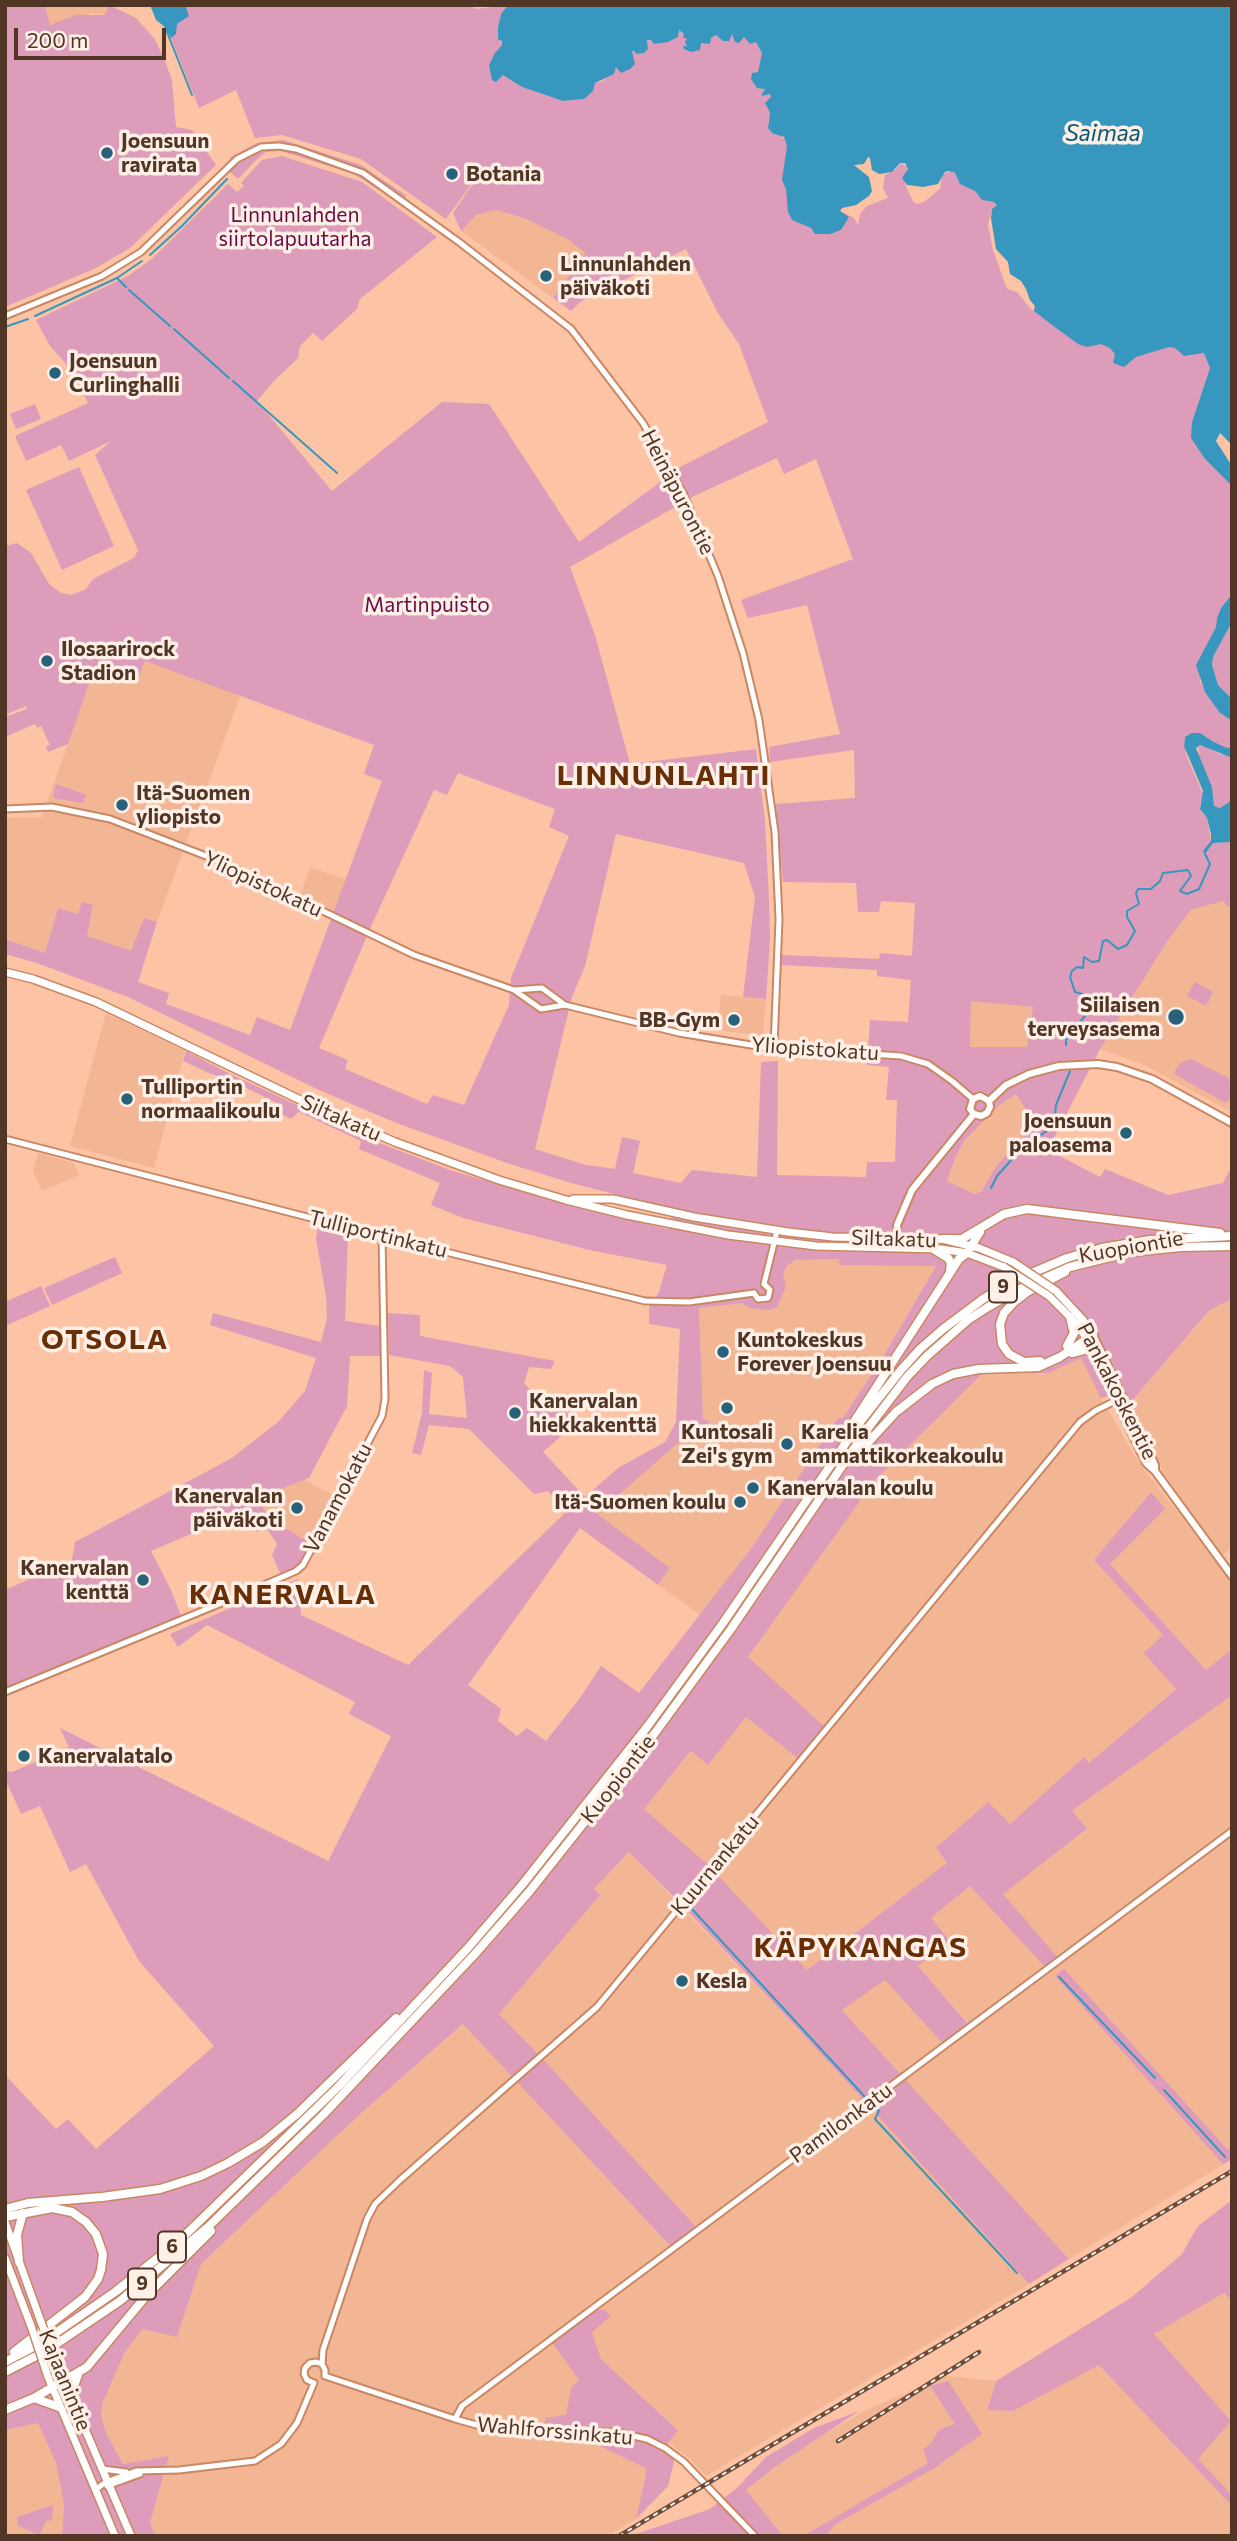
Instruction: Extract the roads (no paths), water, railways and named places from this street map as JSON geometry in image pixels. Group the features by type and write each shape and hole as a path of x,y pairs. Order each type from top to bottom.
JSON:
{"highway":[{"path":"942,1239 962,1239 1004,1214 1039,1209 1134,1223 1216,1231 1229,1236"},
{"path":"842,1450 845,1436 959,1259 969,1250 988,1223"},
{"name":"Kuopiontie","path":"5,2360 41,2343 115,2292 170,2248 265,2159 413,2006 522,1885 592,1797 702,1654 883,1391 920,1349 963,1312 1013,1281 1054,1263 1102,1248 1150,1240 1229,1236"},
{"name":"Kuopiontie","path":"5,2372 46,2351 120,2301 179,2253 264,2175 474,1955 529,1892 612,1788 717,1649 899,1387 949,1336 988,1307 1018,1290 1070,1267 1130,1252 1232,1246"},
{"path":"932,1248 951,1263 947,1278"},
{"path":"1070,1267 1062,1276 1027,1292 1004,1313 1000,1324 1002,1343 1009,1354 1024,1362 1043,1361 1088,1335"},
{"path":"1068,1346 1074,1333 1070,1317"},
{"path":"1060,1357 1088,1335"},
{"path":"829,1485 838,1479 895,1412 932,1384 953,1374 979,1369 1038,1367 1076,1350 1092,1348"},
{"path":"5,2209 28,2203 160,2189 201,2176 228,2163 281,2128 392,2021 413,2006"},
{"path":"5,2410 52,2389 79,2372 99,2354 146,2296 264,2175"},
{"name":"6","path":"5,2220 23,2213 52,2208 72,2212 96,2234 102,2247 103,2262 98,2279 85,2297 5,2360"},
{"name":"6","path":"19,2262 17,2235 23,2213"},
{"path":"74,2405 73,2389 79,2372"},
{"path":"34,2398 59,2407"}],"main road":[{"name":"Siltakatu","path":"5,972 33,979 96,1002 301,1101 395,1142 499,1180 566,1200 694,1229 775,1242 841,1247 969,1250"},
{"path":"989,1101 1006,1085 1029,1074 1059,1066 1098,1064 1117,1067 1152,1079 1232,1123"},
{"path":"980,1096 989,1101 987,1113 981,1116 974,1114 970,1108 973,1099 980,1096"},
{"path":"898,1248 897,1224 912,1190 974,1114"},
{"name":"Siltakatu","path":"566,1200 613,1199 694,1217 833,1237 942,1239 969,1250"},
{"name":"Pankakoskentie","path":"969,1250 1013,1262 1052,1294 1088,1335 1119,1399"},
{"name":"Pankakoskentie","path":"969,1250 1052,1294 1088,1335 1092,1348 1155,1465 1155,1471 1232,1576"},
{"name":"Kajaanintie","path":"5,2220 59,2369 131,2536"},
{"name":"Kajaanintie","path":"5,2258 59,2407 115,2536"}],"street":[{"name":"Heinäpurontie","path":"5,316 102,276 141,252 230,165 252,150 279,146 296,149 363,173 571,329 606,371 654,442 698,526 733,617 757,712 775,832 779,919 774,1048"},
{"name":"Yliopistokatu","path":"5,809 52,807 110,819 219,861 414,955 514,990 541,1009 565,1006 679,1033 774,1048 887,1053 911,1058 928,1064 952,1080 973,1099"},
{"name":"Yliopistokatu","path":"514,990 542,988 565,1006"},
{"name":"Tulliportinkatu","path":"5,1139 645,1300 689,1302 754,1293"},
{"path":"764,1284 777,1231"},
{"name":"Vanamokatu","path":"5,1692 240,1595 296,1571 303,1565 382,1416 385,1399 382,1236"},
{"path":"764,1284 770,1290 768,1298 758,1299 754,1293 756,1286 764,1284"},
{"name":"Kuurnankatu","path":"322,2364 323,2350 367,2219 375,2204 597,2007 1080,1422 1119,1399"},
{"name":"Pamilonkatu","path":"455,2420 462,2406 1232,1831"},
{"name":"Kuurnankatu","path":"313,2362 327,2338"},
{"path":"313,2362 322,2364 325,2376 314,2383 307,2380 304,2374 307,2365 313,2362"},
{"name":"Wahlforssinkatu","path":"325,2376 455,2420 507,2431 615,2432 647,2439 684,2462 755,2536"},
{"path":"100,2469 120,2473 255,2461 281,2444 297,2423 314,2383"},
{"path":"107,2484 154,2470"},
{"path":"94,2490 136,2471"}],"water":[{"path":"150,5 185,5 189,16 177,24 176,34 171,38 165,27 156,20"},
{"name":"Saimaa","path":"508,5 1232,5 1232,445 1220,433 1216,441 1232,466 1232,486 1205,459 1191,438 1192,422 1210,368 1204,353 1184,356 1175,348 1169,347 1136,357 1124,367 1113,363 1115,354 1110,348 1101,344 1087,347 1078,344 1034,311 1035,306 1026,289 1021,281 1010,274 1008,262 996,249 991,218 992,209 997,205 982,200 975,191 960,184 955,173 945,172 938,184 923,187 907,185 902,178 908,169 905,163 900,163 892,172 879,174 872,170 868,157 864,164 854,165 869,177 872,191 869,196 856,205 842,208 840,211 849,217 841,230 830,234 815,234 811,228 792,220 788,212 786,189 782,180 787,146 784,137 772,133 768,128 770,113 765,103 771,97 770,94 761,96 765,89 757,88 751,79 752,73 758,72 762,53 756,42 750,44 744,37 739,43 735,42 732,34 729,41 723,41 716,35 711,38 710,44 701,43 700,50 691,52 684,49 683,46 687,46 687,38 683,38 684,34 679,30 678,37 668,42 654,44 647,40 648,49 644,53 637,54 632,51 635,64 630,69 621,73 616,67 614,74 595,83 593,91 584,99 563,101 522,87 503,75 496,82 492,80 489,65 502,45 502,41 498,39 498,27 501,14"},
{"path":"1232,594 1232,622 1213,657 1212,665 1218,685 1232,699 1232,721 1220,713 1205,692 1196,665 1216,627 1221,608"},
{"path":"1191,733 1200,733 1227,748 1232,747 1230,757 1200,745 1196,748 1212,787 1214,806 1220,808 1232,800 1232,842 1213,843 1205,854 1203,851 1211,841 1211,834 1207,818 1200,809 1203,791 1184,746 1185,737"}],"waterway":[{"path":"165,27 192,95"},
{"path":"150,255 227,179"},
{"path":"126,287 117,278 142,261"},
{"path":"35,316 117,278"},
{"path":"129,290 170,326"},
{"path":"5,327 28,319"},
{"path":"174,329 229,378"},
{"path":"233,381 337,473"},
{"path":"1066,1045 1066,1039 1088,1012 1093,999 1075,992 1070,977 1072,971 1077,967 1083,968 1084,957 1092,962 1099,961 1103,941 1107,940 1118,949 1127,945 1135,931 1127,917 1127,911 1139,904 1136,893 1138,889 1151,889 1160,881 1163,873 1188,870 1191,876 1180,891 1187,894 1199,889 1210,864 1205,854"},
{"path":"991,1188 997,1176 1022,1148 1054,1126 1056,1105 1070,1071"},
{"path":"691,1908 865,2097"},
{"path":"1059,1977 1155,2078"},
{"path":"1164,2090 1225,2157"},
{"path":"877,2109 879,2111 875,2119 1017,2273"}],"railway":[{"path":"619,2536 1232,2171"},
{"path":"838,2441 979,2352"}],"place":[{"name":"Joensuun ravirata","path":"107,153"},
{"name":"Botania","path":"452,174"},
{"name":"Linnunlahden päiväkoti","path":"546,276"},
{"name":"Joensuun Curlinghalli","path":"55,373"},
{"name":"Ilosaarirock Stadion","path":"47,661"},
{"name":"Itä-Suomen yliopisto","path":"122,805"},
{"name":"Siilaisen terveysasema","path":"1176,1017"},
{"name":"BB-Gym","path":"734,1020"},
{"name":"Tulliportin normaalikoulu","path":"127,1099"},
{"name":"Joensuun paloasema","path":"1126,1133"},
{"name":"Kuntokeskus Forever Joensuu","path":"723,1352"},
{"name":"Kuntosali Zei's gym","path":"727,1408"},
{"name":"Kanervalan hiekkakenttä","path":"515,1413"},
{"name":"Karelia ammattikorkeakoulu","path":"787,1444"},
{"name":"Kanervalan koulu","path":"753,1488"},
{"name":"Itä-Suomen koulu","path":"740,1502"},
{"name":"Kanervalan päiväkoti","path":"297,1508"},
{"name":"Kanervalan kenttä","path":"143,1580"},
{"name":"Kanervalatalo","path":"24,1756"},
{"name":"Kesla","path":"682,1981"}],"district":[{"name":"LINNUNLAHTI","path":"664,776"},
{"name":"OTSOLA","path":"105,1340"},
{"name":"KANERVALA","path":"283,1595"},
{"name":"KÄPYKANGAS","path":"861,1948"}],"park label":[{"name":"Linnunlahden siirtolapuutarha","path":"295,227"},
{"name":"Martinpuisto","path":"427,605"}]}
